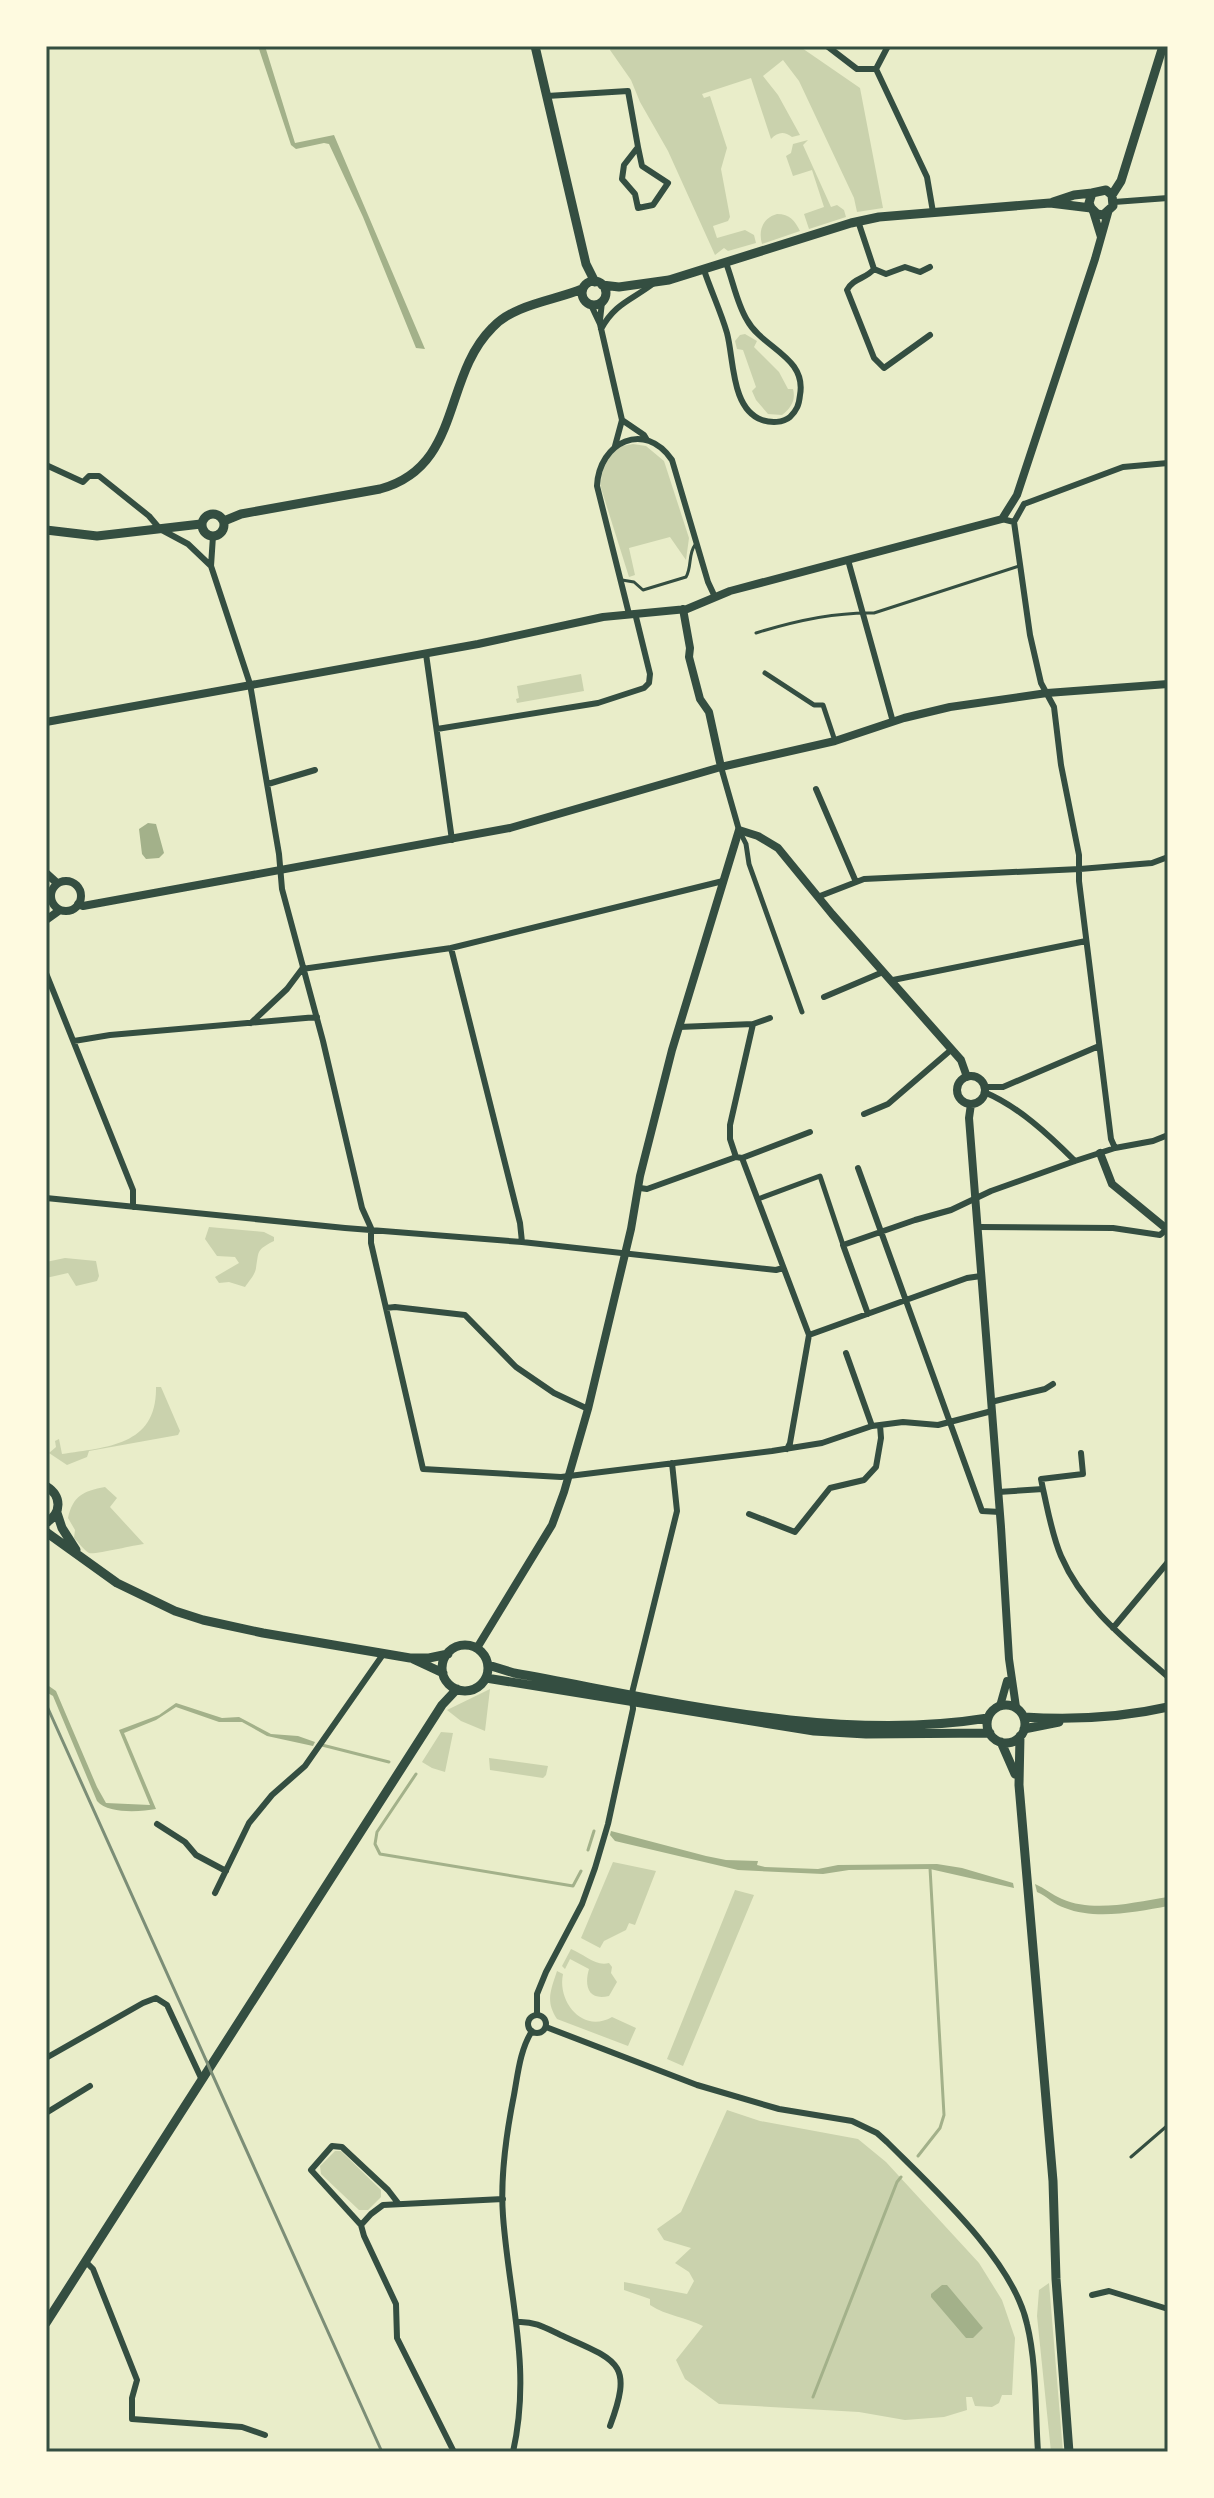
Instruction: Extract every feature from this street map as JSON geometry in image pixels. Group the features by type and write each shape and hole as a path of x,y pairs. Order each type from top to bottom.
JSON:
{"main road":[{"path":"535,46 593,293"},
{"path":"1122,173 1096,192 1089,203 1097,214 1108,213 1121,181 1163,46"},
{"path":"1050,203 1106,190 1113,199"},
{"path":"224,521 241,514 380,489 410,477 434,451 482,339 503,318 532,306 560,298 655,283 858,221 1050,203 1092,210"},
{"path":"46,530 97,536 201,524 210,514 224,521"},
{"path":"201,524 204,533 213,536 222,532 224,521"},
{"path":"46,1486 57,1497 57,1513 62,1528 77,1553"},
{"path":"46,1523 57,1513"},
{"path":"46,1532 117,1583 175,1611 263,1633 410,1658 443,1673 453,1686 470,1690 486,1678 488,1665 477,1648 464,1645 444,1659 443,1673"},
{"path":"410,1658 448,1654"},
{"path":"488,1665 633,1698 814,1731 866,1734 990,1733 1001,1742 1019,1785"},
{"path":"486,1678 815,1722 931,1725 988,1718 1000,1706 1016,1707 1024,1717 1019,1785 1053,2181 1056,2279 1069,2452"},
{"path":"46,2323 453,1686"},
{"path":"1024,1717 1070,1719 1120,1716 1168,1707"},
{"path":"988,1718 990,1733"},
{"path":"1001,1742 1011,1742 1022,1733 1070,1719"}],"street":[{"path":"827,46 857,69 876,69"},
{"path":"876,69 888,46"},
{"path":"876,69 927,177 933,212"},
{"path":"547,96 628,91 642,166 668,183 653,205 638,208 635,194 622,179 624,165 638,147"},
{"path":"1113,199 1168,198"},
{"path":"1092,210 1101,238"},
{"path":"1002,519 1017,495 1108,213"},
{"path":"858,221 874,269 886,274 905,267 920,272 930,267"},
{"path":"704,270 726,332 737,387 745,406 756,418 770,423 787,420 798,408 802,388 797,370 746,320 726,263"},
{"path":"874,269 869,275 851,282 847,290 874,358 884,368 930,335"},
{"path":"600,326 619,304 655,283"},
{"path":"437,729 598,703 644,688 649,683 650,674 597,486 601,464 615,446 622,420 593,293"},
{"path":"622,420 666,451 672,460 715,597"},
{"path":"615,446 628,441 647,440"},
{"path":"1115,1148 1111,1139 1099,1046 1080,869 1054,707 1041,683 1030,635 1014,522 1024,504 1123,467 1168,463"},
{"path":"46,465 83,482 89,476 99,476 149,516 160,529 188,544 211,566"},
{"path":"1017,495 1024,504"},
{"path":"46,722 426,654 603,617 683,609 715,597 1002,519 1014,522"},
{"path":"213,536 211,566 250,684 282,871 282,889 317,1017 362,1208 371,1228 371,1243 423,1469 561,1477 787,1449 822,1443 876,1426 903,1422 938,1425 1053,1384"},
{"path":"848,560 893,723"},
{"path":"683,609 689,657 700,699 709,712 749,864 802,1012"},
{"path":"426,654 452,840"},
{"path":"765,673 814,705 823,705 835,741"},
{"path":"78,904 83,906 452,840 563,814 721,767 835,741 973,703 1047,693 1168,684"},
{"path":"268,784 315,770"},
{"path":"816,789 856,882"},
{"path":"739,830 758,836 778,848 952,1049 961,1060 967,1077"},
{"path":"477,1648 552,1525 569,1474 625,1254 643,1162 679,1027 739,830"},
{"path":"820,896 864,879 1080,869 1152,863 1168,857"},
{"path":"46,873 57,883"},
{"path":"46,910 49,896 57,883 68,880 77,885 81,894 78,904 70,910 60,910 46,920"},
{"path":"251,1023 287,989 302,969 451,948 723,881"},
{"path":"49,896 60,910"},
{"path":"893,980 1086,941"},
{"path":"451,948 520,1223 522,1242"},
{"path":"824,997 883,972"},
{"path":"46,973 133,1190 133,1207"},
{"path":"74,1041 110,1035 317,1017"},
{"path":"679,1027 753,1024 770,1018"},
{"path":"753,1024 730,1125 730,1139 758,1199 809,1335 787,1449"},
{"path":"984,1090 1003,1087 1099,1046"},
{"path":"864,1114 888,1104 952,1049"},
{"path":"984,1090 978,1102 971,1104 963,1102 957,1092 959,1084 967,1077 976,1077 984,1090 1008,1104 1075,1161"},
{"path":"971,1104 969,1118 1009,1664 1016,1707"},
{"path":"640,1188 647,1189 810,1132"},
{"path":"843,1245 951,1210 1075,1161 1168,1135"},
{"path":"978,1227 1113,1228 1160,1235 1167,1230 1112,1184 1100,1153"},
{"path":"858,1168 982,1511 1000,1512"},
{"path":"758,1199 820,1176 868,1314"},
{"path":"46,1198 522,1242 776,1270 783,1268"},
{"path":"809,1335 967,1278 981,1276"},
{"path":"386,1308 465,1315 516,1367 554,1393 588,1409"},
{"path":"749,1514 795,1532 830,1488 864,1480 876,1467 881,1438 846,1353"},
{"path":"1081,1453 1083,1474 1041,1479 1060,1555 1083,1595 1113,1628 1168,1677"},
{"path":"537,2015 537,1994 582,1904 608,1824 633,1698 677,1511 672,1463"},
{"path":"998,1492 1043,1489"},
{"path":"1113,1628 1168,1562"},
{"path":"215,1893 249,1823 272,1795 318,1750 384,1653"},
{"path":"1000,1706 1007,1686 1009,1664"},
{"path":"157,1824 185,1842 196,1855 226,1871"},
{"path":"46,2058 156,1998 167,2005 202,2080"},
{"path":"537,2015 545,2018 546,2027"},
{"path":"513,2452 520,2402 521,2347 503,2199 509,2120 522,2050 532,2031 529,2021 537,2015"},
{"path":"532,2031 540,2032 546,2027"},
{"path":"546,2027 697,2085 796,2112 844,2119 877,2133 985,2245 1015,2291 1027,2323 1038,2452"},
{"path":"46,2113 90,2086"},
{"path":"398,2203 342,2147 332,2146 311,2170 361,2225 396,2304 397,2338 454,2452"},
{"path":"361,2225 383,2205 503,2199"},
{"path":"86,2262 93,2269 137,2380 132,2398 132,2419 242,2427 265,2435"},
{"path":"1092,2295 1109,2291 1168,2309"},
{"path":"518,2322 537,2323 604,2353 615,2364 621,2394 610,2426"}],"lane":[{"path":"622,580 634,582 643,590 686,577 690,570 691,550 696,543"},
{"path":"756,633 786,625 874,613 1020,566"},
{"path":"1131,2157 1168,2125"}],"shaded area":[{"path":"258,46 265,46 295,143 334,135 425,349 416,348 363,217 329,144 296,149 291,145"},
{"path":"612,46 799,46 860,88 883,208 857,212 854,198 799,81 783,60 763,76 778,95 800,135 792,137 781,133 771,139 751,78 702,94 704,98 710,96 727,148 721,169 730,217 728,221 713,226 717,238 745,230 754,235 756,243 728,251 724,248 715,255 668,151 631,80 610,50"},
{"path":"808,140 803,145 831,207 837,205 844,210 846,217 809,229 804,214 824,207 812,170 793,176 786,156 791,153 793,144"},
{"path":"777,214 792,219 800,231 762,244 763,225 768,218"},
{"path":"745,334 757,341 754,347 779,372 788,389 793,389 792,404 782,415 768,414 756,400 752,391 756,387 743,350 737,349 735,341"},
{"path":"633,444 646,446 664,461 689,538 686,560 670,537 629,548 635,575 629,577 601,482 605,466 617,447"},
{"path":"581,674 584,691 517,703 517,686"},
{"path":"148,823 156,824 164,853 159,858 146,859 142,854 139,829"},
{"path":"209,1227 264,1232 274,1237 274,1241 259,1252 254,1273 245,1287 229,1282 219,1283 215,1277 239,1263 235,1257 217,1256 205,1239"},
{"path":"65,1258 96,1261 97,1281 76,1286 68,1273 46,1278 46,1262"},
{"path":"156,1387 161,1387 180,1431 178,1435 89,1451 87,1457 67,1465 49,1453 59,1439 62,1454 112,1445 139,1432 154,1407"},
{"path":"105,1487 117,1498 110,1507 144,1544 89,1553 74,1538 75,1530 68,1518 73,1504 85,1493"},
{"path":"46,1684 56,1691 106,1803 150,1805 119,1730 159,1715 176,1703 222,1718 239,1717 271,1734 298,1736 315,1742 313,1746 267,1736 242,1722 219,1722 176,1707 156,1720 124,1733 156,1809 116,1810 97,1801 53,1696 46,1692"},
{"path":"490,1689 485,1731 461,1721 447,1710"},
{"path":"441,1732 453,1733 445,1772 422,1762"},
{"path":"489,1758 548,1766 543,1778 490,1770"},
{"path":"611,1831 706,1856 758,1861 757,1865 765,1867 818,1869 838,1865 937,1864 1013,1883 1014,1888 930,1869 849,1870 823,1874 738,1870 615,1841 610,1835"},
{"path":"613,1862 656,1871 635,1925 629,1923 626,1930 604,1941 600,1948 581,1938"},
{"path":"1035,1884 1074,1903 1101,1906 1168,1897 1168,1906 1116,1914 1089,1914 1061,1907 1037,1892"},
{"path":"735,1890 754,1895 683,2066 667,2059"},
{"path":"571,1949 595,1962 609,1963 617,1982 609,1996 596,1996 589,1991 589,1969 570,1959 565,1969 562,1966"},
{"path":"557,1971 563,1974 562,1985 568,2004 582,2018 601,2021 612,2017 636,2028 628,2046 557,2019 550,2001"},
{"path":"727,2110 760,2121 858,2139 886,2162 979,2263 1002,2300 1015,2338 1012,2395 1002,2395 999,2403 992,2407 975,2406 972,2397 966,2397 967,2410 944,2417 905,2420 859,2412 719,2404 685,2379 676,2360 703,2326 656,2309 650,2305 650,2299 624,2290 624,2282 687,2294 694,2281 689,2272 675,2263 691,2248 664,2240 657,2229 681,2212"},
{"path":"335,2151 341,2151 381,2190 381,2197 368,2210 359,2210 321,2174 320,2166"},
{"path":"1049,2283 1063,2452 1051,2452 1037,2316 1039,2290"},
{"path":"942,2285 947,2285 983,2328 973,2338 966,2338 931,2297"}],"waterway":[{"path":"322,1745 389,1762"},
{"path":"416,1774 377,1832 375,1844 380,1854 573,1886 581,1871"},
{"path":"588,1850 594,1831"},
{"path":"918,2156 940,2128 944,2115 930,1868"},
{"path":"813,2397 901,2177"}],"railway":[{"path":"46,1704 382,2452"}]}
